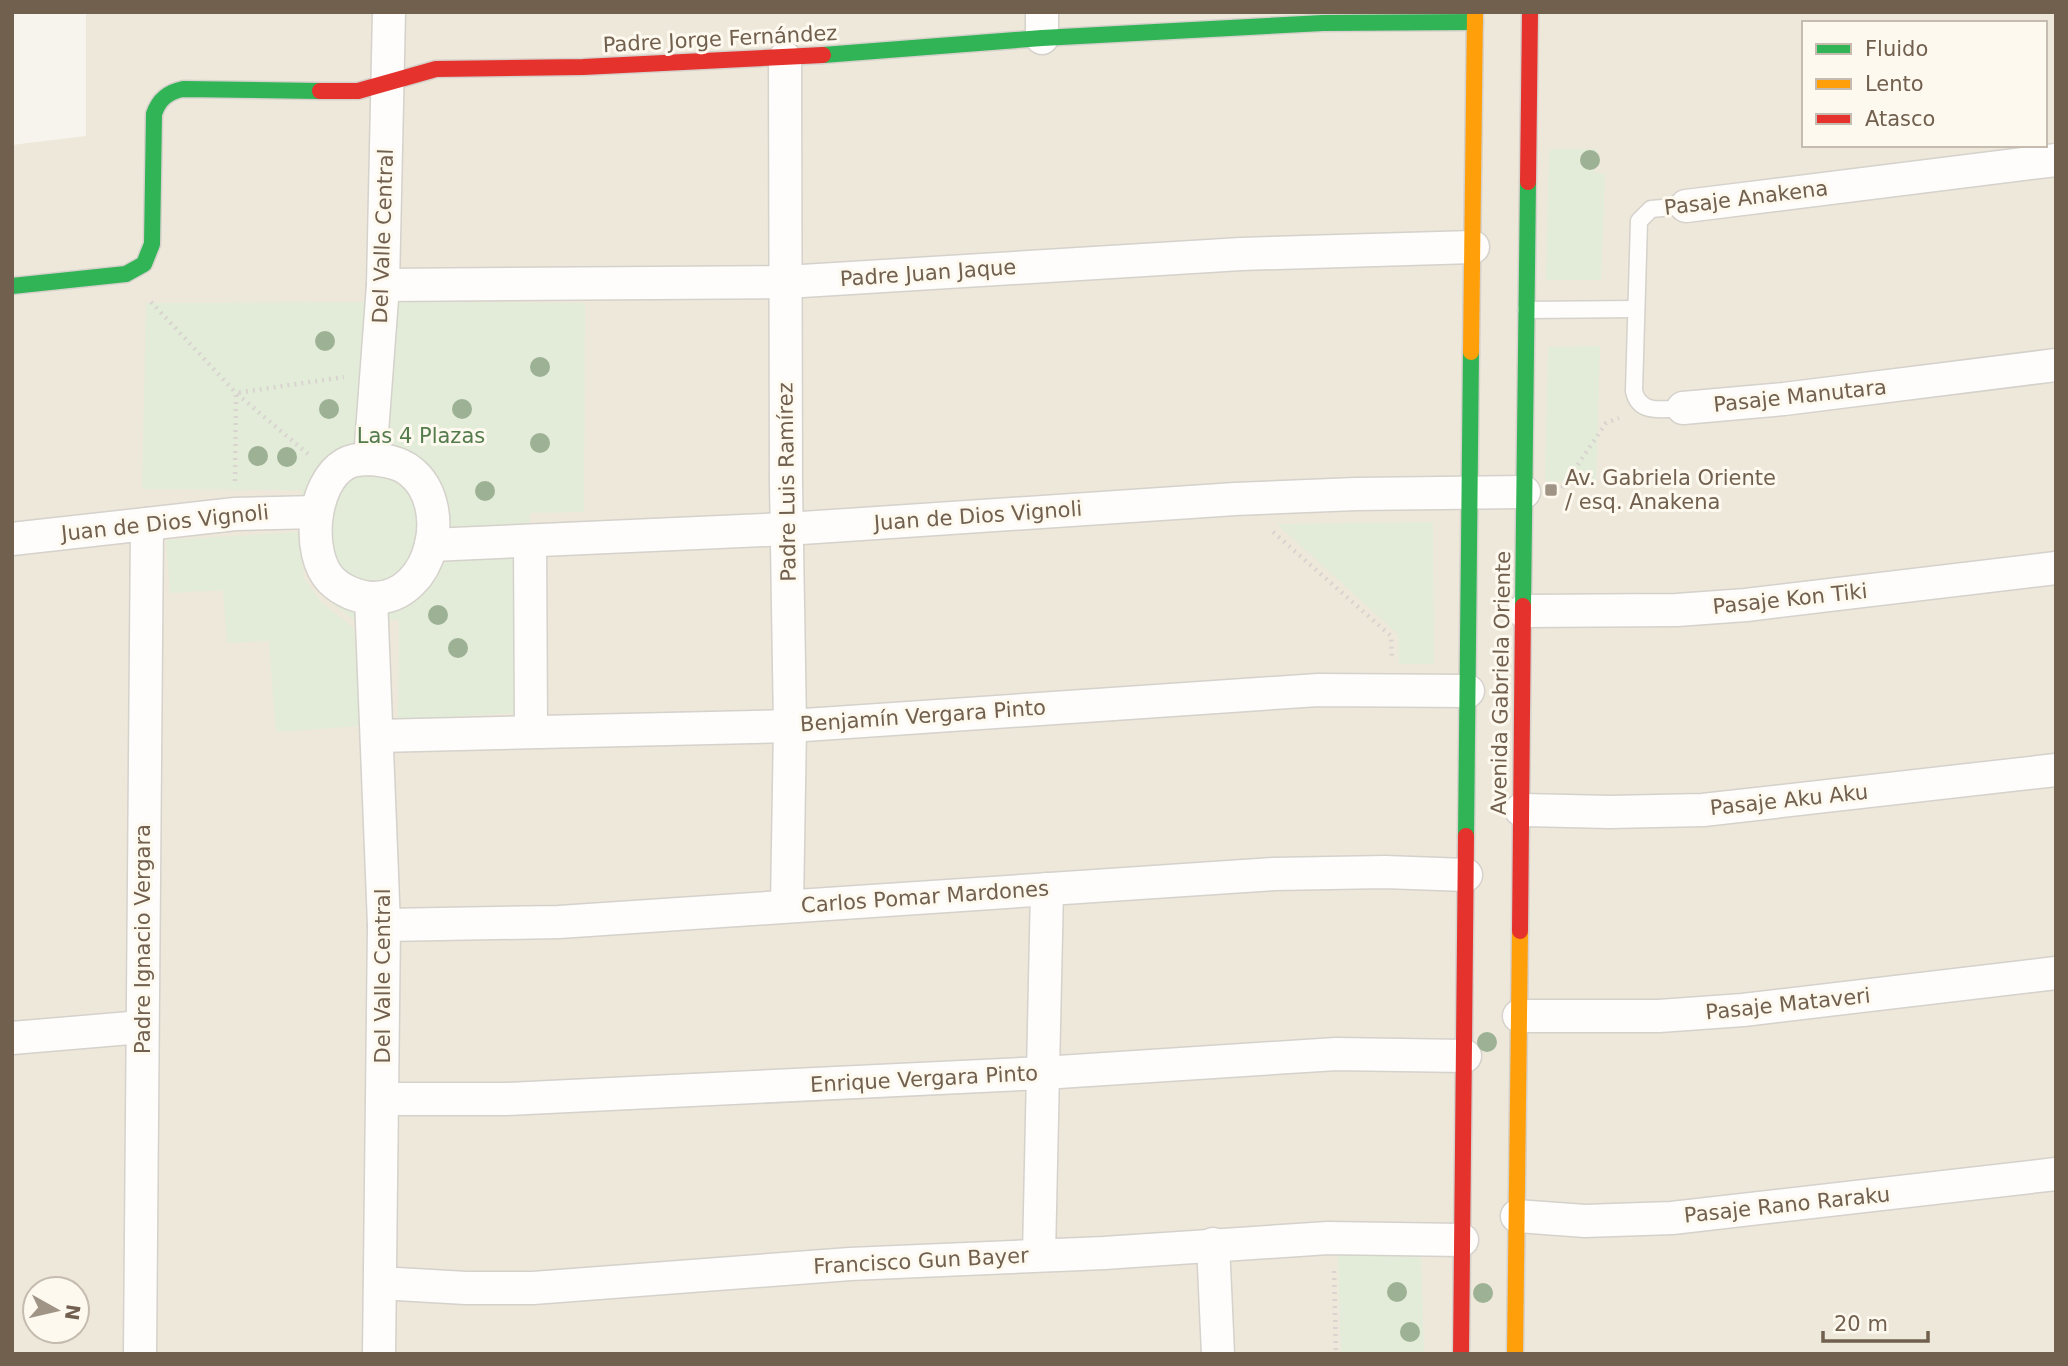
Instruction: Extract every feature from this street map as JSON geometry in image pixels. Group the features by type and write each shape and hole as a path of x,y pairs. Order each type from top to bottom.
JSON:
{"main road":[{"name":"Avenida Gabriela Oriente","path":"1515,1354 1530,12"},
{"name":"Padre Jorge Fernández","path":"143,268 152,244 154,114 162,97 172,91 358,91 436,69 583,67 785,58 1042,25 1323,23 1475,17"},
{"name":"Avenida Gabriela Oriente","path":"1461,1354 1475,17"},
{"path":"12,286 126,274 143,268"}],"street":[{"name":"Del Valle Central","path":"370,458 383,285 389,12"},
{"name":"Padre Luis Ramírez","path":"785,58 790,726 787,906"},
{"name":"Pasaje Anakena","path":"1686,206 2056,160"},
{"name":"Padre Juan Jaque","path":"383,285 786,282 1241,254 1473,247"},
{"name":"Pasaje Manutara","path":"1683,408 1784,399 2056,365"},
{"path":"370,458 398,464 410,471 421,482 431,510 431,545 427,563 419,575 411,584 396,593 371,598 342,589 330,579 322,566 318,550 317,512 321,496 333,474 344,465 370,458"},
{"name":"Juan de Dios Vignoli","path":"431,545 787,530 1235,499 1524,492"},
{"name":"Juan de Dios Vignoli","path":"12,539 235,514 317,512"},
{"name":"Padre Ignacio Vergara","path":"139,1354 147,524"},
{"path":"530,541 531,730"},
{"name":"Pasaje Kon Tiki","path":"1523,611 1677,610 1746,605 2056,568"},
{"name":"Del Valle Central","path":"371,598 384,925 379,1354"},
{"name":"Benjamín Vergara Pinto","path":"378,736 531,730 790,726 1293,691 1468,691"},
{"name":"Pasaje Aku Aku","path":"1521,810 1703,810 2056,770"},
{"name":"Carlos Pomar Mardones","path":"384,925 559,922 1273,874 1385,872 1466,875"},
{"path":"1039,1255 1046,890"},
{"name":"Pasaje Mataveri","path":"1519,1016 1659,1016 1743,1010 2056,973"},
{"path":"12,1038 142,1027"},
{"name":"Enrique Vergara Pinto","path":"383,1099 520,1098 1043,1073 1336,1054 1465,1056"},
{"name":"Pasaje Rano Raraku","path":"1517,1216 1585,1221 1661,1219 2056,1174"},
{"name":"Francisco Gun Bayer","path":"380,1283 466,1288 533,1288 850,1264 1104,1253 1213,1244 1334,1238 1462,1240"},
{"path":"1213,1244 1218,1354"}],"lane":[{"name":"Pasaje Anakena","path":"1636,309 1639,221 1651,209 1686,206"},
{"path":"1526,310 1636,309 1634,391 1640,404 1646,408"},
{"name":"Pasaje Manutara","path":"1646,408 1683,408"}],"path":[{"path":"143,268 151,303 236,393 333,474"},
{"path":"236,393 376,372"},
{"path":"235,514 236,393"},
{"path":"1558,494 1606,423 1646,408"},
{"path":"1235,499 1391,636 1392,689"},
{"path":"1334,1238 1336,1354"}],"shaded area":[{"path":"86,12 2056,12 2056,1354 12,1354 12,145 86,136"}],"green space":[{"path":"1549,149 1597,149 1594,172 1605,174 1601,280 1546,280"},
{"name":"Las 4 Plazas","path":"146,303 585,303 584,512 530,513 531,712 398,720 399,620 357,622 326,599 309,577 301,490 142,489"},
{"path":"1600,346 1596,482 1545,481 1548,347"},
{"path":"1433,522 1434,664 1399,664 1398,634 1277,524"},
{"path":"301,532 304,578 322,603 354,628 360,726 276,732 269,641 227,643 223,590 170,593 166,540"},
{"path":"1338,1252 1421,1254 1424,1354 1341,1354"}],"traffic: fast":[{"path":"823,55 1042,38 1323,23 1475,22"},
{"path":"12,286 126,274 144,264 152,244 154,114 161,100 169,94 183,89 320,91"},
{"path":"1523,606 1528,182"},
{"path":"1466,836 1471,352"}],"traffic: slow":[{"path":"1471,352 1475,12"},
{"path":"1515,1354 1520,931"}],"traffic: jam":[{"path":"1528,182 1530,12"},
{"path":"320,91 358,91 436,69 583,67 823,55"},
{"path":"1520,931 1523,606"},
{"path":"1461,1354 1466,836"}],"place":[{"name":"Av. Gabriela Oriente / esq. Anakena","path":"1551,490"}]}
